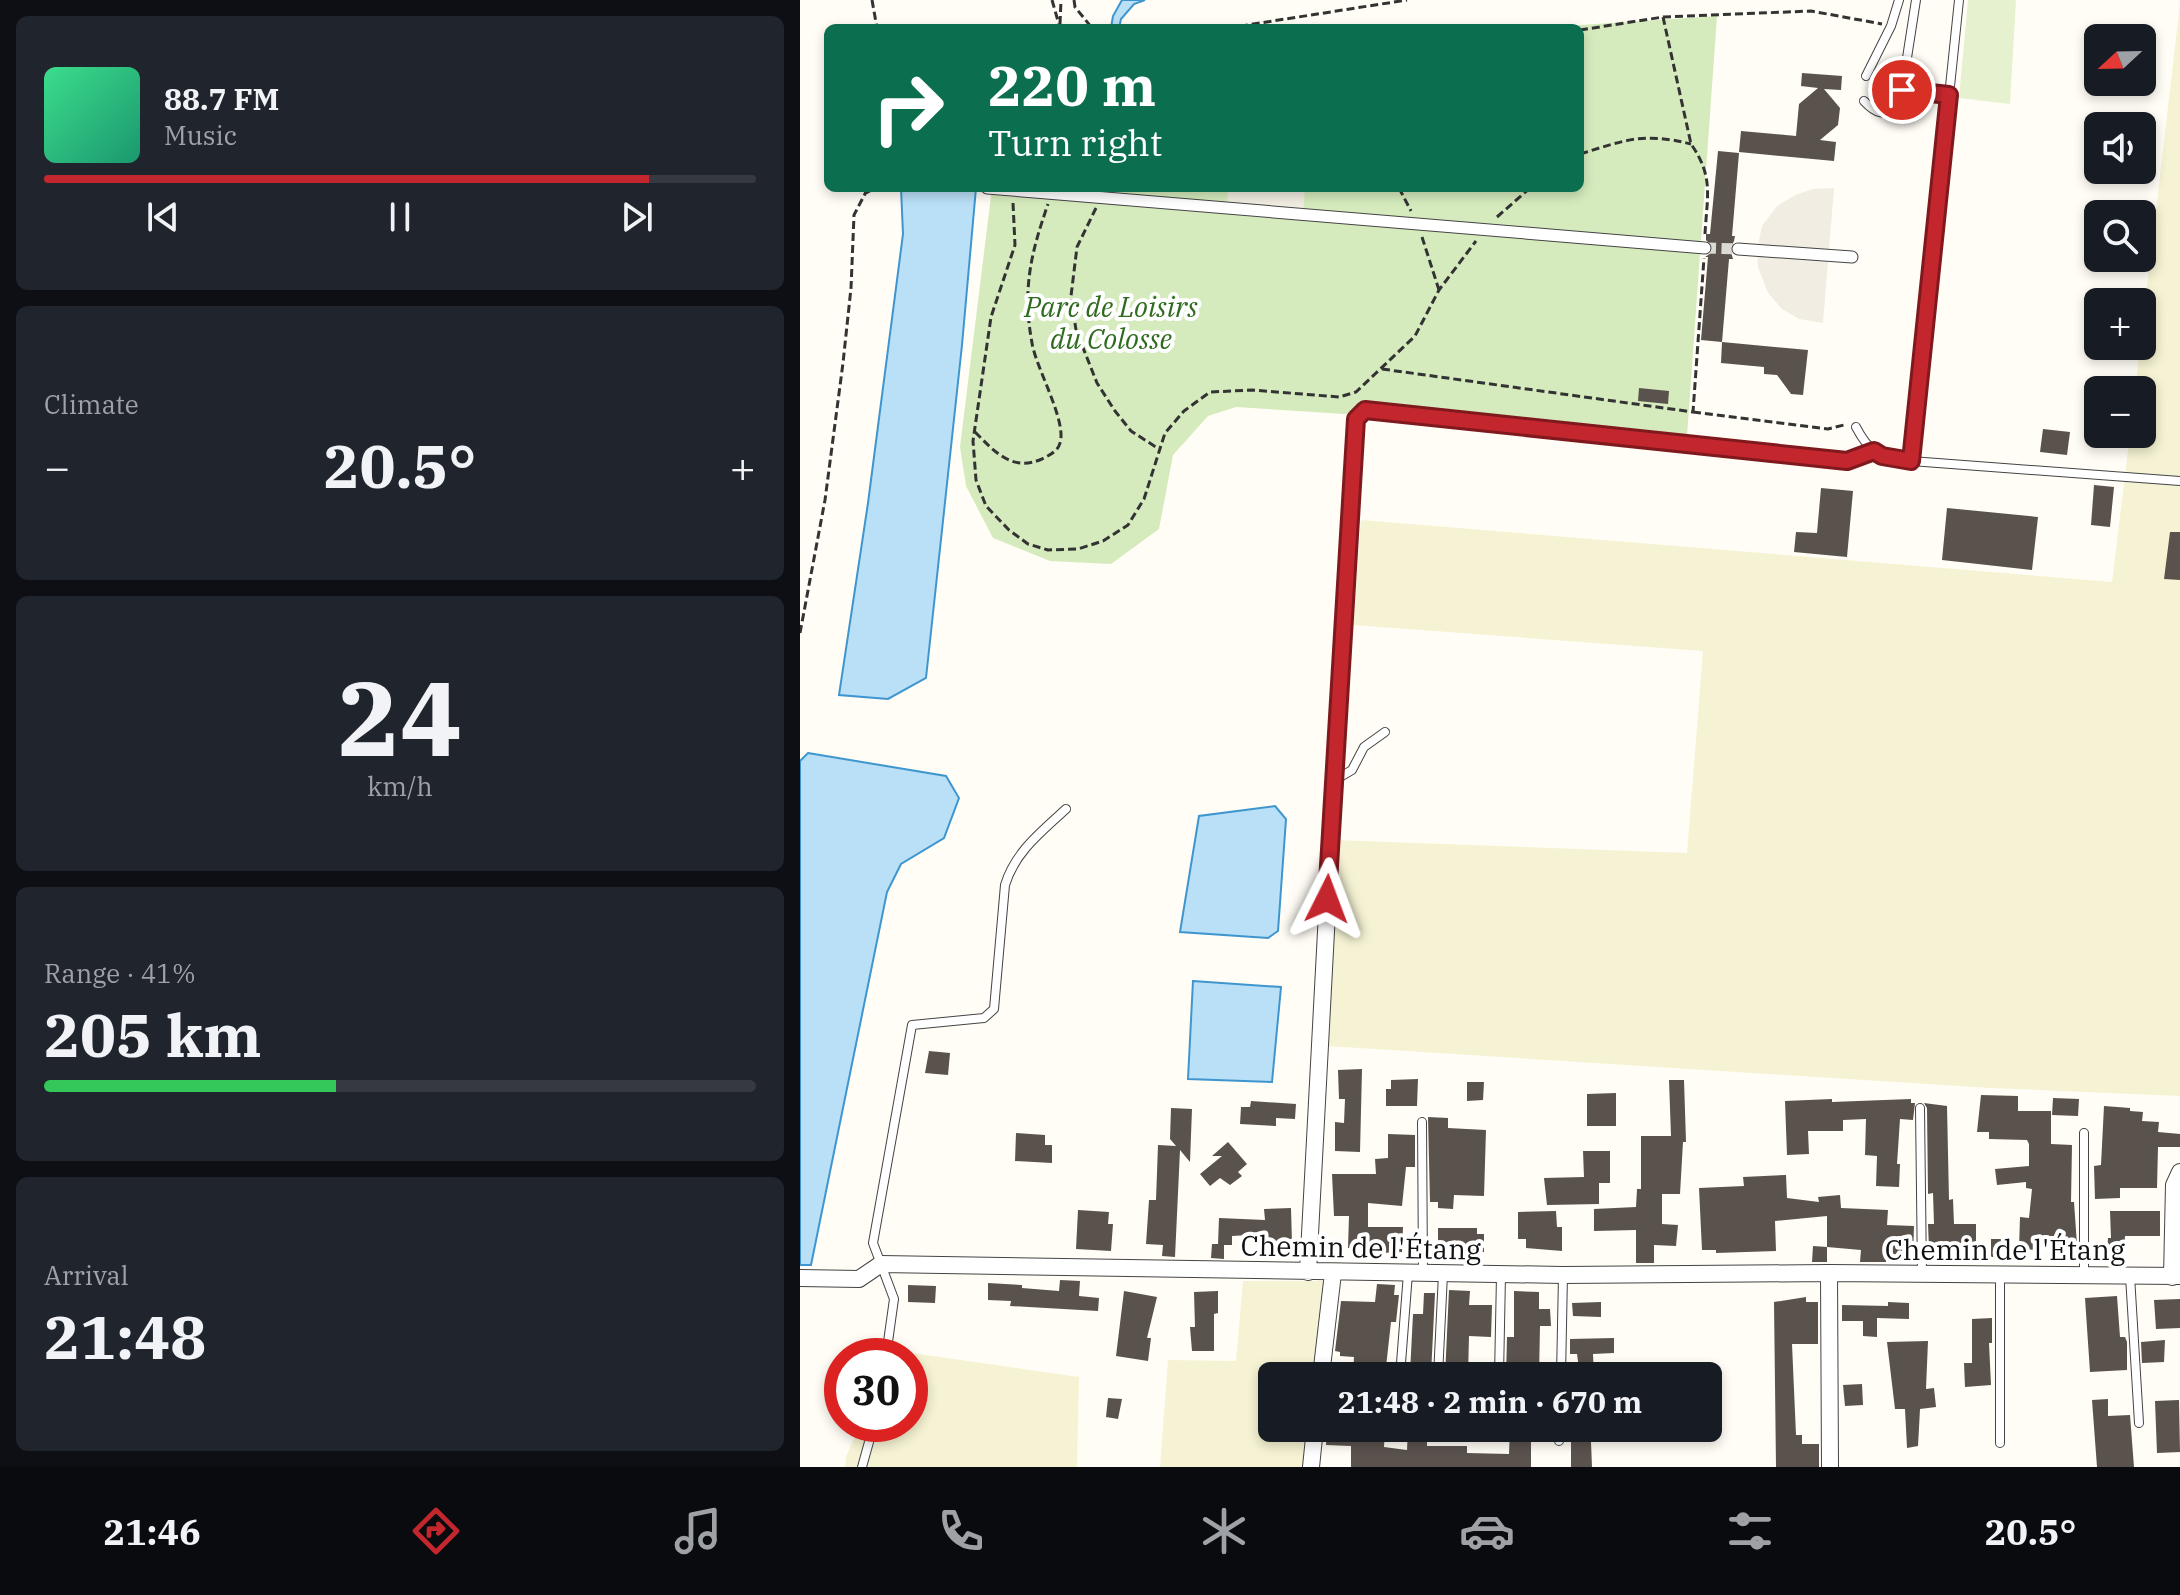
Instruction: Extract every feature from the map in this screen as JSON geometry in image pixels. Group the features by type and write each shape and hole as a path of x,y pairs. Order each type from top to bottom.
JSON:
{"street":[{"path":"1041,192 1705,248"},
{"path":"1738,249 1852,257"},
{"path":"1308,1272 1331,837"},
{"path":"2176,1276 2174,1185 2180,1172"},
{"path":"800,1278 859,1279 887,1265"},
{"name":"Chemin de l'Étang","path":"887,1265 1501,1275 1829,1273 2176,1276"},
{"path":"1323,1362 1333,1273"},
{"path":"1829,1273 1830,1467"},
{"path":"1311,1467 1314,1442"}],"lane":[{"path":"1866,76 1891,26 1899,0"},
{"path":"1916,0 1902,90 1949,95"},
{"path":"1911,461 1959,0"},
{"path":"1864,101 1873,111 1881,114 1900,108"},
{"path":"1331,837 1356,419 1365,410 1847,461 1874,451"},
{"path":"1856,427 1866,446 1882,456 1911,461 2180,481"},
{"path":"1335,780 1352,770 1364,747 1385,732"},
{"path":"889,1338 894,1299 887,1265 873,1243 912,1025 984,1018 994,1009 1005,885 1010,870 1022,850 1066,809"},
{"path":"1920,1108 1922,1276"},
{"path":"1402,1362 1416,1274 1422,1122"},
{"path":"2084,1133 2084,1276"},
{"path":"1439,1362 1443,1274"},
{"path":"1499,1362 1501,1275"},
{"path":"1561,1362 1563,1275"},
{"path":"2000,1276 2000,1443"},
{"path":"2130,1276 2139,1423"},
{"path":"862,1467 869,1442"}],"path":[{"path":"872,0 876,24"},
{"path":"1052,0 1059,24"},
{"path":"1060,24 1061,0"},
{"path":"1074,0 1075,7 1089,24"},
{"path":"1254,24 1407,0"},
{"path":"1584,29 1663,17 1811,11 1891,26"},
{"path":"1663,17 1691,144 1702,159 1708,175 1693,412"},
{"path":"1584,153 1626,139 1661,137 1691,144"},
{"path":"800,633 825,500 843,363 851,288 854,215 866,192"},
{"path":"1012,192 1015,245 991,317 975,432 976,480 986,506 1009,530 1028,544 1048,550 1078,549 1103,541 1128,525 1144,499 1165,433 1184,411 1210,392 1252,390 1339,397 1356,392 1415,336 1439,290 1486,229 1525,192"},
{"path":"975,432 1010,463 1026,464 1040,460 1054,453 1060,443 1061,430 1055,408 1032,344 1028,304 1032,251 1051,193"},
{"path":"1102,197 1077,247 1071,296 1076,330 1097,383 1115,411 1131,431 1160,449"},
{"path":"1382,369 1828,429 1844,425"}],"shaded area":[{"path":"2180,4 2180,1096 1990,1088 1327,1046 1333,840 1687,853 1703,651 1353,625 1361,520 2112,582 2128,448 2156,448 2156,376 2137,376 2138,360 2156,360 2156,288 2147,288 2149,272 2156,272 2156,210"},
{"path":"1834,188 1823,323 1799,319 1782,309 1768,293 1758,267 1757,250 1762,226 1777,206 1795,195 1813,189"},
{"path":"1228,192 1305,192 1303,214 1227,207"},
{"path":"1243,1281 1330,1281 1320,1362 1258,1362 1258,1442 1310,1442 1307,1467 1160,1467 1168,1360 1236,1361"},
{"path":"928,1355 1079,1377 1077,1467 845,1467 852,1442 928,1442"}],"green space":[{"path":"1968,0 2016,0 2010,104 1959,98"},
{"name":"Parc de Loisirs du Colosse","path":"1717,16 1687,436 1236,407 1208,416 1173,455 1159,529 1111,564 1050,561 993,538 966,486 960,447 992,192 1584,192 1584,25"}],"water":[{"path":"1122,0 1145,0 1134,4 1120,24 1112,24"},
{"path":"901,192 976,192 926,678 888,699 839,695 868,503 903,234"},
{"path":"808,753 946,776 959,798 944,838 901,864 887,892 811,1265 800,1265 800,761"},
{"path":"1275,806 1286,819 1278,931 1268,938 1180,932 1199,816"},
{"path":"1193,981 1281,987 1272,1082 1188,1079"}],"building":[{"path":"1802,73 1842,76 1841,90 1824,89 1840,108 1838,125 1820,140 1836,142 1834,161 1739,152 1741,131 1796,136 1799,104 1818,88 1801,86"},
{"path":"1718,151 1739,153 1732,236 1735,236 1730,249 1733,259 1729,259 1722,342 1701,340 1708,257 1705,257 1713,248 1706,240 1706,234 1710,234"},
{"path":"1722,342 1808,350 1803,395 1791,394 1777,375 1764,374 1764,367 1721,363"},
{"path":"1639,388 1669,391 1668,404 1638,401"},
{"path":"2043,429 2070,432 2067,455 2040,452"},
{"path":"2094,485 2114,487 2110,527 2091,525"},
{"path":"1821,488 1853,491 1847,557 1794,552 1796,532 1817,533"},
{"path":"1947,508 2038,517 2032,570 1942,560"},
{"path":"2170,532 2180,532 2180,580 2164,579"},
{"path":"929,1051 950,1053 948,1075 925,1073"},
{"path":"1362,1069 1360,1152 1335,1151 1335,1122 1344,1123 1345,1099 1339,1099 1338,1070"},
{"path":"1418,1079 1417,1106 1386,1106 1386,1089 1391,1089 1391,1080"},
{"path":"1669,1080 1684,1080 1686,1142 1683,1142 1680,1194 1662,1194 1662,1224 1678,1225 1676,1246 1654,1245 1654,1263 1636,1263 1636,1230 1594,1231 1594,1209 1636,1207 1637,1189 1641,1189 1641,1136 1671,1136"},
{"path":"1467,1082 1484,1082 1483,1100 1467,1101"},
{"path":"1616,1093 1616,1126 1587,1126 1587,1094"},
{"path":"1981,1095 2018,1096 2018,1111 2051,1111 2051,1144 2072,1145 2071,1202 2074,1202 2077,1245 2042,1245 2042,1250 2019,1249 2020,1217 2029,1218 2032,1189 2026,1188 2026,1182 1997,1185 1995,1169 2029,1166 2029,1144 2027,1140 1989,1139 1989,1132 1977,1132"},
{"path":"2053,1098 2079,1099 2078,1116 2052,1115"},
{"path":"1832,1099 1832,1102 1911,1099 1911,1103 1915,1103 1913,1120 1900,1119 1899,1187 1876,1186 1877,1156 1865,1155 1866,1119 1843,1120 1843,1131 1808,1131 1809,1154 1787,1155 1785,1101"},
{"path":"1251,1101 1296,1104 1295,1119 1276,1118 1276,1126 1240,1124 1241,1107 1250,1107"},
{"path":"1924,1103 1947,1106 1949,1200 1953,1199 1954,1224 1976,1224 1976,1249 1929,1249 1928,1224 1934,1224 1933,1193 1928,1194 1927,1108"},
{"path":"2104,1106 2143,1112 2142,1121 2159,1122 2158,1132 2180,1134 2180,1147 2158,1147 2157,1188 2120,1188 2120,1198 2095,1199 2094,1166 2101,1165"},
{"path":"1171,1108 1192,1109 1190,1162 1180,1150 1175,1257 1162,1256 1163,1245 1146,1244 1149,1200 1156,1200 1158,1145 1176,1146 1170,1139"},
{"path":"1428,1117 1448,1118 1448,1128 1486,1130 1484,1196 1454,1195 1453,1209 1438,1208 1438,1202 1430,1202"},
{"path":"1016,1133 1045,1135 1045,1145 1052,1145 1052,1163 1015,1161"},
{"path":"1388,1134 1415,1135 1415,1167 1406,1167 1402,1206 1368,1203 1368,1227 1403,1227 1402,1252 1380,1253 1380,1250 1348,1248 1349,1216 1334,1216 1332,1174 1376,1174 1375,1159 1388,1158"},
{"path":"1228,1142 1247,1164 1238,1172 1242,1176 1230,1185 1220,1178 1210,1186 1200,1174 1222,1156 1212,1156"},
{"path":"1583,1151 1610,1151 1610,1183 1599,1183 1599,1204 1547,1205 1544,1178 1584,1177"},
{"path":"1786,1175 1787,1198 1819,1202 1818,1197 1840,1195 1841,1208 1888,1210 1887,1225 1914,1226 1913,1257 1886,1255 1886,1262 1860,1262 1861,1250 1827,1247 1827,1216 1775,1221 1776,1251 1716,1253 1716,1250 1702,1250 1699,1188 1744,1186 1743,1177"},
{"path":"1291,1208 1292,1244 1265,1250 1265,1234 1232,1236 1232,1245 1224,1245 1224,1259 1211,1258 1212,1244 1218,1244 1219,1218 1265,1220 1264,1209"},
{"path":"1078,1210 1109,1212 1108,1224 1113,1224 1111,1251 1076,1249"},
{"path":"1556,1211 1557,1227 1562,1227 1562,1251 1526,1248 1526,1239 1518,1239 1518,1212"},
{"path":"2110,1211 2160,1211 2160,1236 2125,1236 2124,1256 2107,1255 2108,1238 2111,1238"},
{"path":"1438,1228 1477,1228 1477,1234 1484,1234 1484,1252 1457,1252 1457,1245 1438,1246"},
{"path":"1991,1239 2006,1239 2005,1257 1991,1257"},
{"path":"1813,1246 1827,1247 1827,1262 1812,1262"},
{"path":"1060,1280 1080,1281 1079,1296 1099,1298 1098,1311 1010,1306 1011,1301 988,1300 988,1283 1059,1291"},
{"path":"1377,1284 1395,1285 1394,1295 1399,1295 1396,1322 1391,1322 1387,1362 1354,1362 1354,1357 1340,1356 1340,1352 1335,1351 1341,1301 1375,1302"},
{"path":"908,1285 936,1286 935,1303 908,1302"},
{"path":"1449,1290 1470,1291 1469,1305 1492,1305 1491,1337 1469,1336 1468,1362 1446,1362"},
{"path":"1124,1291 1157,1297 1147,1338 1151,1338 1148,1361 1116,1356"},
{"path":"1218,1291 1218,1313 1214,1314 1214,1351 1192,1351 1190,1327 1195,1327 1194,1292"},
{"path":"1514,1291 1539,1292 1539,1309 1550,1309 1551,1326 1540,1326 1539,1362 1506,1362 1507,1337 1514,1337"},
{"path":"1424,1293 1435,1293 1432,1362 1411,1362 1413,1314 1423,1314"},
{"path":"2117,1296 2120,1337 2125,1337 2127,1342 2127,1370 2090,1372 2085,1298"},
{"path":"1806,1297 1806,1302 1818,1302 1818,1344 1792,1344 1796,1435 1802,1435 1802,1444 1819,1444 1819,1467 1776,1467 1774,1302"},
{"path":"2180,1299 2180,1328 2156,1329 2154,1300"},
{"path":"1601,1302 1601,1317 1573,1316 1572,1303"},
{"path":"1888,1302 1909,1303 1909,1319 1877,1318 1877,1337 1863,1336 1863,1321 1842,1321 1842,1305 1888,1306"},
{"path":"1992,1318 1992,1343 1989,1343 1991,1385 1965,1387 1964,1363 1972,1363 1972,1319"},
{"path":"1614,1338 1614,1353 1593,1354 1593,1362 1578,1362 1577,1354 1570,1354 1570,1339"},
{"path":"2165,1340 2164,1362 2142,1363 2141,1342"},
{"path":"1928,1341 1926,1389 1934,1388 1936,1407 1920,1409 1918,1446 1907,1448 1905,1409 1895,1409 1887,1342"},
{"path":"1862,1384 1863,1405 1845,1406 1843,1385"},
{"path":"1108,1398 1122,1399 1118,1419 1106,1417"},
{"path":"2108,1399 2108,1416 2130,1415 2134,1467 2097,1467 2092,1400"},
{"path":"2179,1400 2180,1452 2157,1453 2155,1401"},
{"path":"1326,1442 1384,1442 1384,1447 1407,1450 1407,1442 1427,1442 1427,1446 1467,1446 1467,1453 1509,1454 1509,1442 1531,1442 1531,1467 1351,1467 1351,1446 1326,1445"},
{"path":"1571,1442 1591,1442 1592,1467 1571,1467"}],"tunnel":[{"path":"1705,248 1738,249"}],"route":[{"path":"1327,899 1356,419 1365,410 1847,461 1874,451 1882,456 1911,461 1949,95 1902,90"}]}
